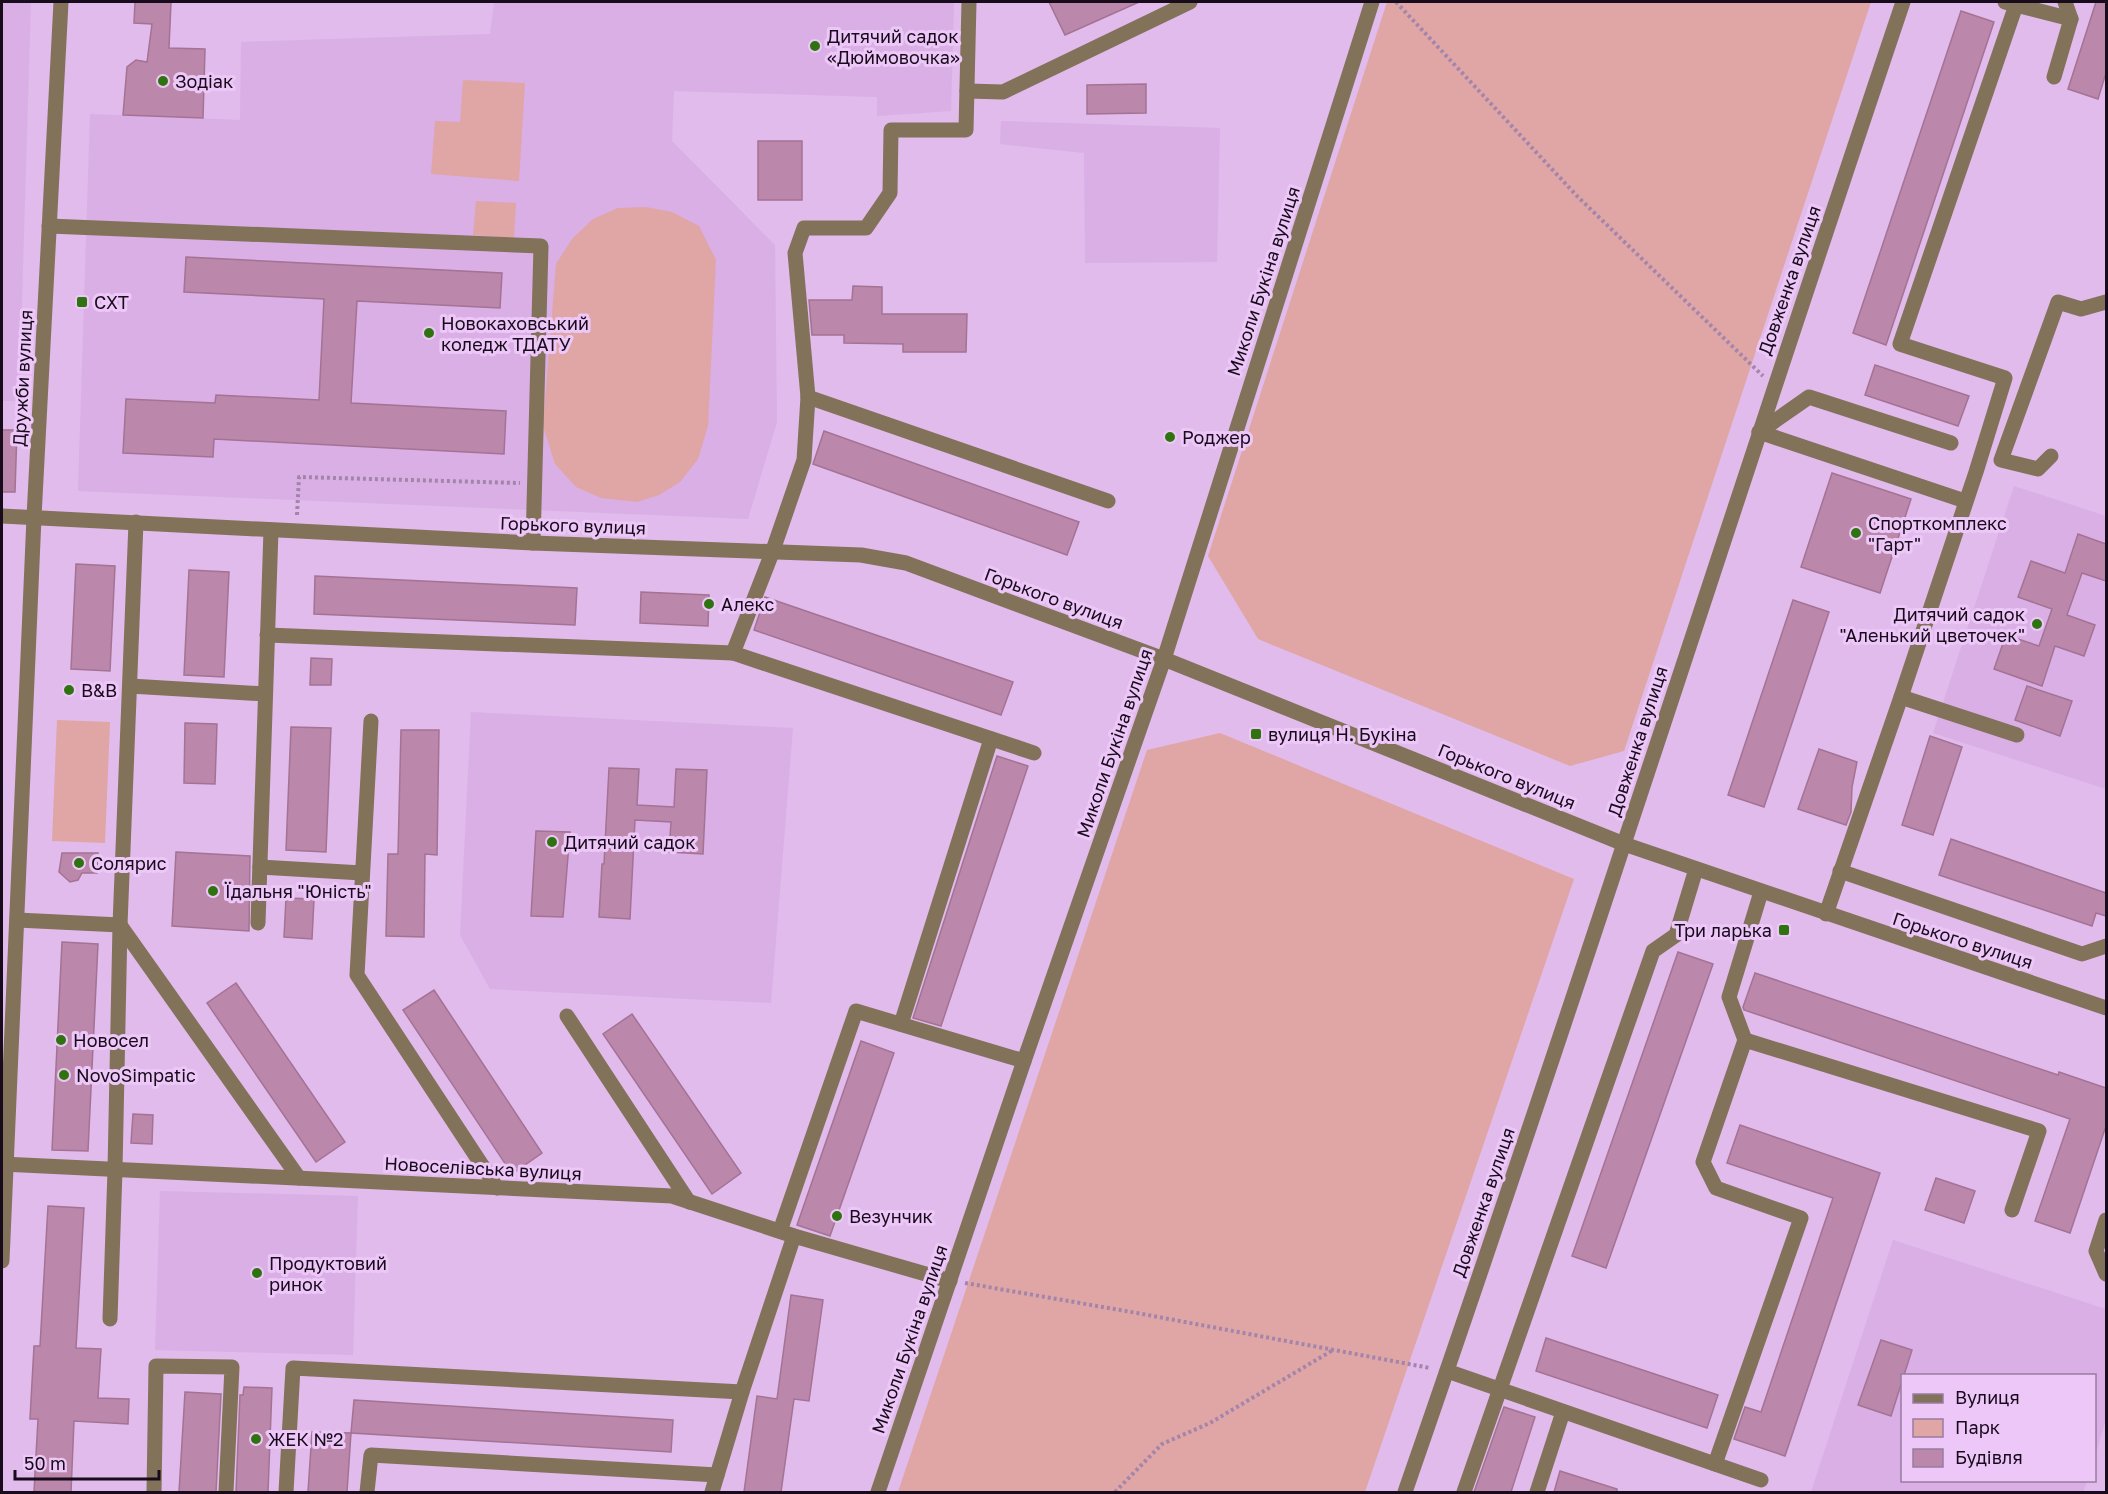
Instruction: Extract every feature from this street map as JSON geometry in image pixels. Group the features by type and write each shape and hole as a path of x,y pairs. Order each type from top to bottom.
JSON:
{"street":[{"name":"Дружби вулиця","path":"2,1261 4,1164 34,517 61,2"},
{"path":"733,653 772,553 804,460 808,397 795,253 804,228 866,228 890,193 891,130 966,130 969,2"},
{"path":"967,92 1003,92 1190,2"},
{"name":"Миколи Букіна вулиця","path":"878,1492 1164,658 1372,2"},
{"name":"Довженка вулиця","path":"1405,1492 1624,844 1903,2"},
{"path":"2054,77 2071,20 2065,2"},
{"path":"1826,914 1976,472 2004,378 1900,344 2011,3 2071,20"},
{"path":"49,226 541,246 532,543"},
{"path":"1976,472 2001,459 2058,302 2081,309 2106,302"},
{"path":"808,397 1107,501"},
{"path":"1759,432 1809,397 1951,443"},
{"path":"1759,432 1965,501"},
{"path":"2001,459 2038,470 2051,456"},
{"name":"Горького вулиця","path":"2,516 532,543 861,555 906,563 1164,658 1624,844 2106,1008"},
{"path":"110,1319 116,1170 120,925 136,522"},
{"path":"258,923 271,530"},
{"path":"267,635 733,653 1034,753"},
{"path":"130,686 265,694"},
{"path":"1901,697 2017,735"},
{"path":"371,721 357,975 497,1188"},
{"path":"901,1024 991,739"},
{"path":"260,867 362,873"},
{"path":"1464,1492 1653,951 1676,935 1696,869"},
{"path":"1840,871 2082,954 2106,946"},
{"path":"1715,1464 1801,1218 1716,1188 1703,1162 1745,1040 1728,998 1761,892"},
{"path":"17,920 120,925"},
{"path":"120,925 299,1178"},
{"path":"712,1492 787,1234 856,1011 1024,1061"},
{"path":"567,1016 689,1202"},
{"path":"1745,1040 2039,1131 2012,1210"},
{"name":"Новоселівська вулиця","path":"4,1164 672,1196 787,1234 950,1281"},
{"path":"2106,1220 2096,1251 2106,1274"},
{"path":"154,1492 156,1366 232,1367 226,1492"},
{"path":"286,1492 293,1368 742,1392"},
{"path":"1447,1371 1761,1480"},
{"path":"1537,1492 1563,1412"},
{"path":"367,1492 371,1455 717,1475"}],"path":[{"path":"1396,2 1577,196 1774,386"},
{"path":"297,531 300,477 535,483"},
{"path":"950,1281 1447,1371"},
{"path":"1115,1492 1162,1444 1210,1423 1333,1350"}],"shaded area":[{"path":"2,2 31,2 19,401 2,401"},
{"name":"Новокаховський коледж ТДАТУ","path":"494,2 954,2 951,111 877,116 877,97 674,91 672,141 775,245 777,422 748,519 78,491 90,114 240,120 241,42 490,34"},
{"path":"1001,121 1220,128 1217,262 1085,263 1084,153 1000,144"},
{"name":"Дитячий садок \"Аленький цветочек\"","path":"2014,486 2106,516 2106,789 1933,733"},
{"path":"471,712 793,728 771,1003 490,989 460,935"},
{"name":"Продуктовий ринок","path":"160,1191 358,1196 353,1355 155,1350"},
{"path":"1893,1240 2106,1309 2106,1419 2096,1453 2096,1374 1901,1374 1901,1482 2087,1482 2083,1492 1811,1492"}],"green space":[{"path":"1387,2 1871,2 1624,751 1570,766 1258,639 1208,556"},
{"path":"463,80 525,83 519,181 431,174 435,121 460,122"},
{"path":"476,201 516,203 514,238 473,235"},
{"path":"646,207 672,212 699,226 716,260 708,426 698,459 680,482 659,495 637,502 601,498 576,487 555,464 543,426 556,264 572,239 593,219 618,208"},
{"path":"57,720 110,722 105,843 52,841"},
{"path":"1220,733 1574,879 1365,1492 898,1492 1147,750"}],"building":[{"path":"135,2 171,2 169,48 205,49 203,118 123,115 127,67 136,60 147,62 152,24 134,23"},
{"path":"1049,2 1139,2 1065,35"},
{"path":"2096,2 2106,2 2106,73 2098,99 2068,89"},
{"path":"1961,11 1994,22 1886,345 1853,333"},
{"path":"1146,84 1146,113 1087,114 1087,85"},
{"path":"758,141 802,141 802,200 758,200"},
{"path":"186,257 502,273 500,308 357,301 351,403 506,411 504,454 214,439 213,457 123,453 126,399 215,403 216,395 319,400 324,299 184,292"},
{"path":"853,286 882,287 882,314 967,314 966,352 903,352 903,344 844,343 844,335 812,335 809,300 852,300"},
{"path":"1875,365 1969,396 1958,426 1865,395"},
{"path":"2,430 17,430 15,492 2,492"},
{"path":"824,431 1079,522 1067,555 813,464"},
{"name":"Спорткомплекс \"Гарт\"","path":"1832,473 1911,499 1880,593 1801,567"},
{"path":"2078,534 2106,544 2106,581 2082,573 2067,615 2095,625 2084,656 2055,646 2042,686 1994,669 2006,635 2039,646 2052,609 2018,597 2031,561 2065,573"},
{"path":"76,564 115,566 110,671 71,669"},
{"path":"189,570 229,572 224,677 184,675"},
{"path":"315,576 577,588 575,625 314,614"},
{"path":"641,592 709,595 708,626 640,623"},
{"path":"765,597 1013,682 1001,715 754,630"},
{"path":"1793,600 1829,612 1764,807 1728,795"},
{"path":"311,658 332,659 331,685 310,685"},
{"path":"2027,686 2072,701 2060,736 2015,720"},
{"path":"185,723 217,724 215,784 184,783"},
{"path":"291,727 331,728 326,852 286,850"},
{"path":"401,730 439,730 437,855 425,854 424,937 386,936 388,854 398,854"},
{"path":"1930,736 1962,747 1933,835 1902,825"},
{"path":"1819,749 1857,762 1852,787 1851,812 1846,825 1798,809"},
{"path":"997,756 1028,766 941,1026 913,1018"},
{"name":"Дитячий садок","path":"609,768 639,769 637,805 674,807 676,769 707,770 703,854 669,852 671,822 635,820 630,919 599,917"},
{"path":"536,831 570,832 563,917 531,916"},
{"path":"1951,839 2106,893 2106,916 2096,913 2092,926 1939,875"},
{"name":"Їдальня \"Юність\"","path":"176,852 250,856 249,931 172,926"},
{"name":"Солярис","path":"62,853 98,853 97,873 82,873 78,880 70,882 59,872"},
{"path":"286,898 314,899 312,939 284,937"},
{"path":"62,942 98,944 88,1151 52,1150"},
{"path":"1678,952 1713,964 1606,1268 1572,1256"},
{"path":"1755,973 2058,1075 2059,1072 2106,1088 2106,1126 2070,1233 2035,1221 2070,1119 1744,1010 1743,1007"},
{"path":"236,983 345,1142 316,1162 207,1003"},
{"path":"434,990 542,1153 512,1174 403,1010"},
{"path":"632,1014 741,1173 712,1194 603,1034"},
{"path":"861,1041 894,1053 830,1236 797,1225"},
{"path":"133,1114 153,1115 152,1144 131,1143"},
{"path":"1740,1125 1880,1173 1785,1456 1734,1439 1745,1407 1761,1412 1833,1198 1727,1163"},
{"path":"1936,1178 1975,1191 1964,1223 1925,1210"},
{"path":"48,1206 84,1208 76,1348 101,1349 98,1398 129,1399 128,1424 74,1421 71,1492 34,1492 38,1419 30,1419 34,1346 40,1346"},
{"path":"791,1295 823,1300 809,1401 794,1399 781,1492 744,1492 757,1396 777,1399"},
{"path":"1546,1338 1718,1395 1707,1428 1536,1371"},
{"path":"1881,1340 1912,1350 1904,1374 1901,1374 1901,1385 1891,1416 1858,1405"},
{"name":"ЖЕК №2","path":"244,1387 272,1388 268,1492 236,1492 240,1395 243,1395"},
{"path":"185,1392 221,1394 216,1492 179,1492"},
{"path":"354,1400 673,1420 671,1452 351,1433"},
{"path":"1504,1407 1535,1417 1511,1492 1474,1492"},
{"path":"312,1432 351,1433 347,1492 308,1492"},
{"path":"1560,1471 1617,1489 1617,1492 1554,1492"}],"place":[{"name":"Дитячий садок «Дюймовочка»","path":"815,46"},
{"name":"Зодіак","path":"163,81"},
{"name":"СХТ","path":"82,302"},
{"name":"Новокаховський коледж ТДАТУ","path":"429,333"},
{"name":"Роджер","path":"1170,437"},
{"name":"Спорткомплекс \"Гарт\"","path":"1856,533"},
{"name":"Алекс","path":"709,604"},
{"name":"Дитячий садок \"Аленький цветочек\"","path":"2037,624"},
{"name":"В&В","path":"69,690"},
{"name":"вулиця Н. Букіна","path":"1256,734"},
{"name":"Дитячий садок","path":"552,842"},
{"name":"Солярис","path":"79,863"},
{"name":"Їдальня \"Юність\"","path":"213,891"},
{"name":"Три ларька","path":"1784,930"},
{"name":"Новосел","path":"61,1040"},
{"name":"NovoSimpatic","path":"64,1075"},
{"name":"Везунчик","path":"837,1216"},
{"name":"Продуктовий ринок","path":"257,1273"},
{"name":"ЖЕК №2","path":"256,1439"}]}
